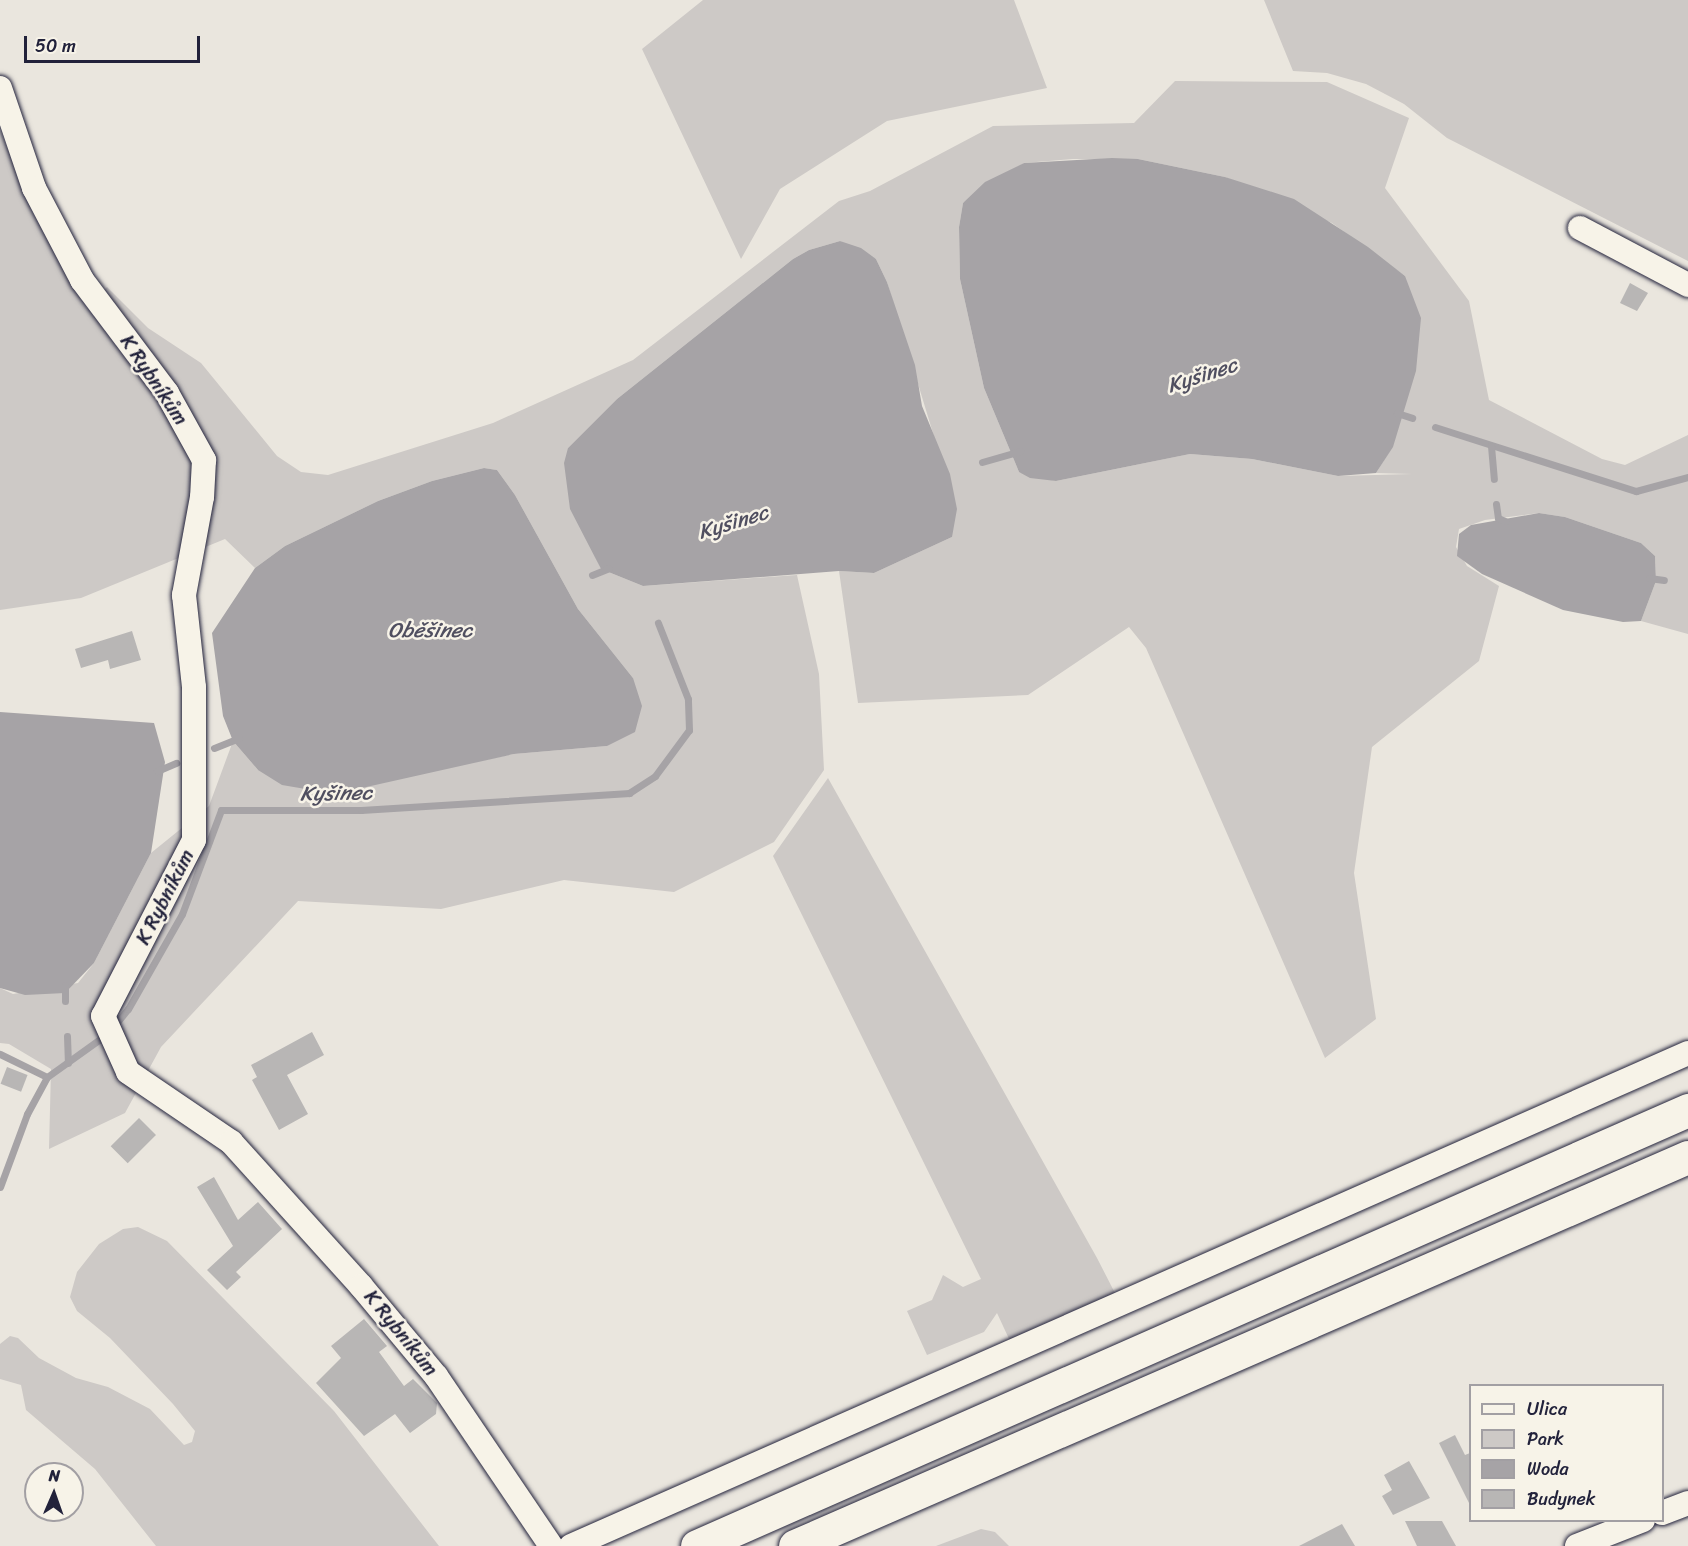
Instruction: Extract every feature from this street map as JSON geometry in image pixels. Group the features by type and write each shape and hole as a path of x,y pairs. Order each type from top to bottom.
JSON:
{"highway":[{"path":"697,1546 1688,1110"},
{"path":"795,1546 1457,1254 1688,1157"}],"street":[{"name":"K Rybníkům","path":"0,88 34,188 82,280 168,393 204,460 202,497 184,595 194,687 194,840 104,1018 128,1072 231,1142 286,1198 436,1376 551,1546"},
{"path":"1580,228 1688,285"},
{"path":"571,1546 1688,1053"},
{"path":"1664,1512 1688,1503"},
{"path":"1577,1546 1639,1522"}],"green space":[{"path":"703,0 1014,0 1047,88 887,121 780,189 741,259 642,49"},
{"path":"1264,0 1688,0 1688,261 1447,138 1404,104 1366,84 1327,73 1293,71"},
{"path":"1175,81 1327,82 1409,118 1385,188 1469,301 1489,400 1602,459 1625,465 1688,435 1688,634 1641,621 1656,581 1655,556 1641,543 1565,517 1539,513 1485,520 1459,529 1456,547 1467,566 1499,586 1479,661 1372,747 1354,873 1376,1019 1325,1058 1146,648 1129,627 1028,695 858,703 839,571 874,573 952,537 936,443 887,282 876,259 840,241 809,250 793,259 617,399 568,448 591,548 601,569 643,586 797,575 819,674 824,770 774,842 674,892 564,880 441,909 298,901 161,1047 125,1113 49,1149 51,1069 9,1044 0,1043 0,988 13,994 78,983 94,963 151,853 209,806 233,741 258,770 460,765 514,754 607,746 633,678 578,609 515,495 497,470 484,468 432,481 378,501 285,546 255,568 225,539 81,598 0,610 0,130 34,215 87,308 107,287 148,328 201,363 277,456 301,472 328,475 493,423 633,360 839,201 870,191 993,126 1134,123","holes":["1073,159 1138,159 1225,177 1332,223 1405,276 1391,449 1376,473 1412,474 1338,476 1252,459 1190,454 1056,481 1019,472 984,388 960,279 959,227 963,203 1024,163"]},
{"path":"828,778 1116,1295 1010,1341 997,1313 984,1332 927,1355 907,1311 932,1300 943,1275 963,1287 981,1279 773,856"},
{"path":"138,1227 167,1241 334,1411 439,1546 156,1546 95,1469 26,1410 21,1385 0,1379 0,1344 10,1336 18,1338 39,1358 76,1378 108,1387 150,1409 184,1445 192,1442 195,1431 173,1404 110,1338 77,1311 70,1297 77,1272 99,1244 123,1229"},
{"path":"981,1529 995,1532 1009,1546 936,1546"}],"water":[{"path":"1112,158 1138,159 1225,177 1294,199 1368,247 1405,276 1421,318 1416,371 1393,447 1376,473 1338,476 1252,459 1190,454 1056,481 1030,478 1019,472 984,388 960,279 959,227 963,203 985,182 1024,163"},
{"path":"840,241 861,248 876,259 887,282 915,365 922,406 950,474 957,509 952,537 874,573 839,571 643,586 601,569 570,509 564,463 568,448 617,399 793,259 809,250"},
{"name":"Oběšinec","path":"484,468 497,470 515,495 578,609 633,678 642,706 635,732 607,746 514,754 335,794 282,785 258,770 233,741 223,716 212,633 255,568 285,546 378,501 432,481"},
{"path":"1539,513 1565,517 1641,543 1655,556 1656,581 1641,621 1623,622 1563,610 1482,574 1457,556 1459,534 1471,525"},
{"path":"0,712 154,723 165,762 151,853 94,963 65,993 25,995 0,988"}],"building":[{"path":"1630,283 1648,293 1637,311 1620,303"},
{"path":"132,631 141,660 110,669 108,660 81,668 75,649"},
{"path":"312,1032 324,1055 287,1075 308,1114 279,1130 252,1080 257,1077 251,1065"},
{"path":"7,1067 28,1075 21,1092 1,1084"},
{"path":"139,1118 156,1135 128,1163 111,1146"},
{"path":"214,1177 238,1220 258,1202 282,1229 236,1272 241,1277 227,1290 207,1270 233,1246 197,1187"},
{"path":"364,1319 387,1346 379,1352 404,1386 413,1379 437,1403 436,1414 410,1433 395,1414 364,1436 316,1383 341,1358 331,1346"},
{"path":"1455,1435 1465,1455 1469,1453 1469,1503 1439,1443"},
{"path":"1409,1461 1430,1498 1393,1515 1382,1496 1392,1490 1384,1475"},
{"path":"1405,1521 1442,1521 1456,1546 1417,1546"},
{"path":"1342,1524 1355,1546 1299,1546"}],"waterway":[{"name":"Kyšinec","path":"1397,413 1412,418"},
{"name":"Kyšinec","path":"1435,427 1636,491 1688,477"},
{"path":"1491,446 1494,479"},
{"name":"Kyšinec","path":"982,462 1020,451"},
{"path":"1496,504 1498,518 1505,521"},
{"path":"592,575 609,568"},
{"path":"1649,578 1664,580"},
{"name":"Kyšinec","path":"114,1026 128,1009 182,914 221,810 361,810 629,793 655,776 689,730 688,699 658,623"},
{"path":"214,748 239,738"},
{"path":"157,771 176,763"},
{"path":"65,985 65,1001"},
{"name":"Kyšinec","path":"0,1054 47,1077 107,1034"},
{"path":"67,1036 68,1063"},
{"path":"0,1187 27,1114 47,1077"}]}
